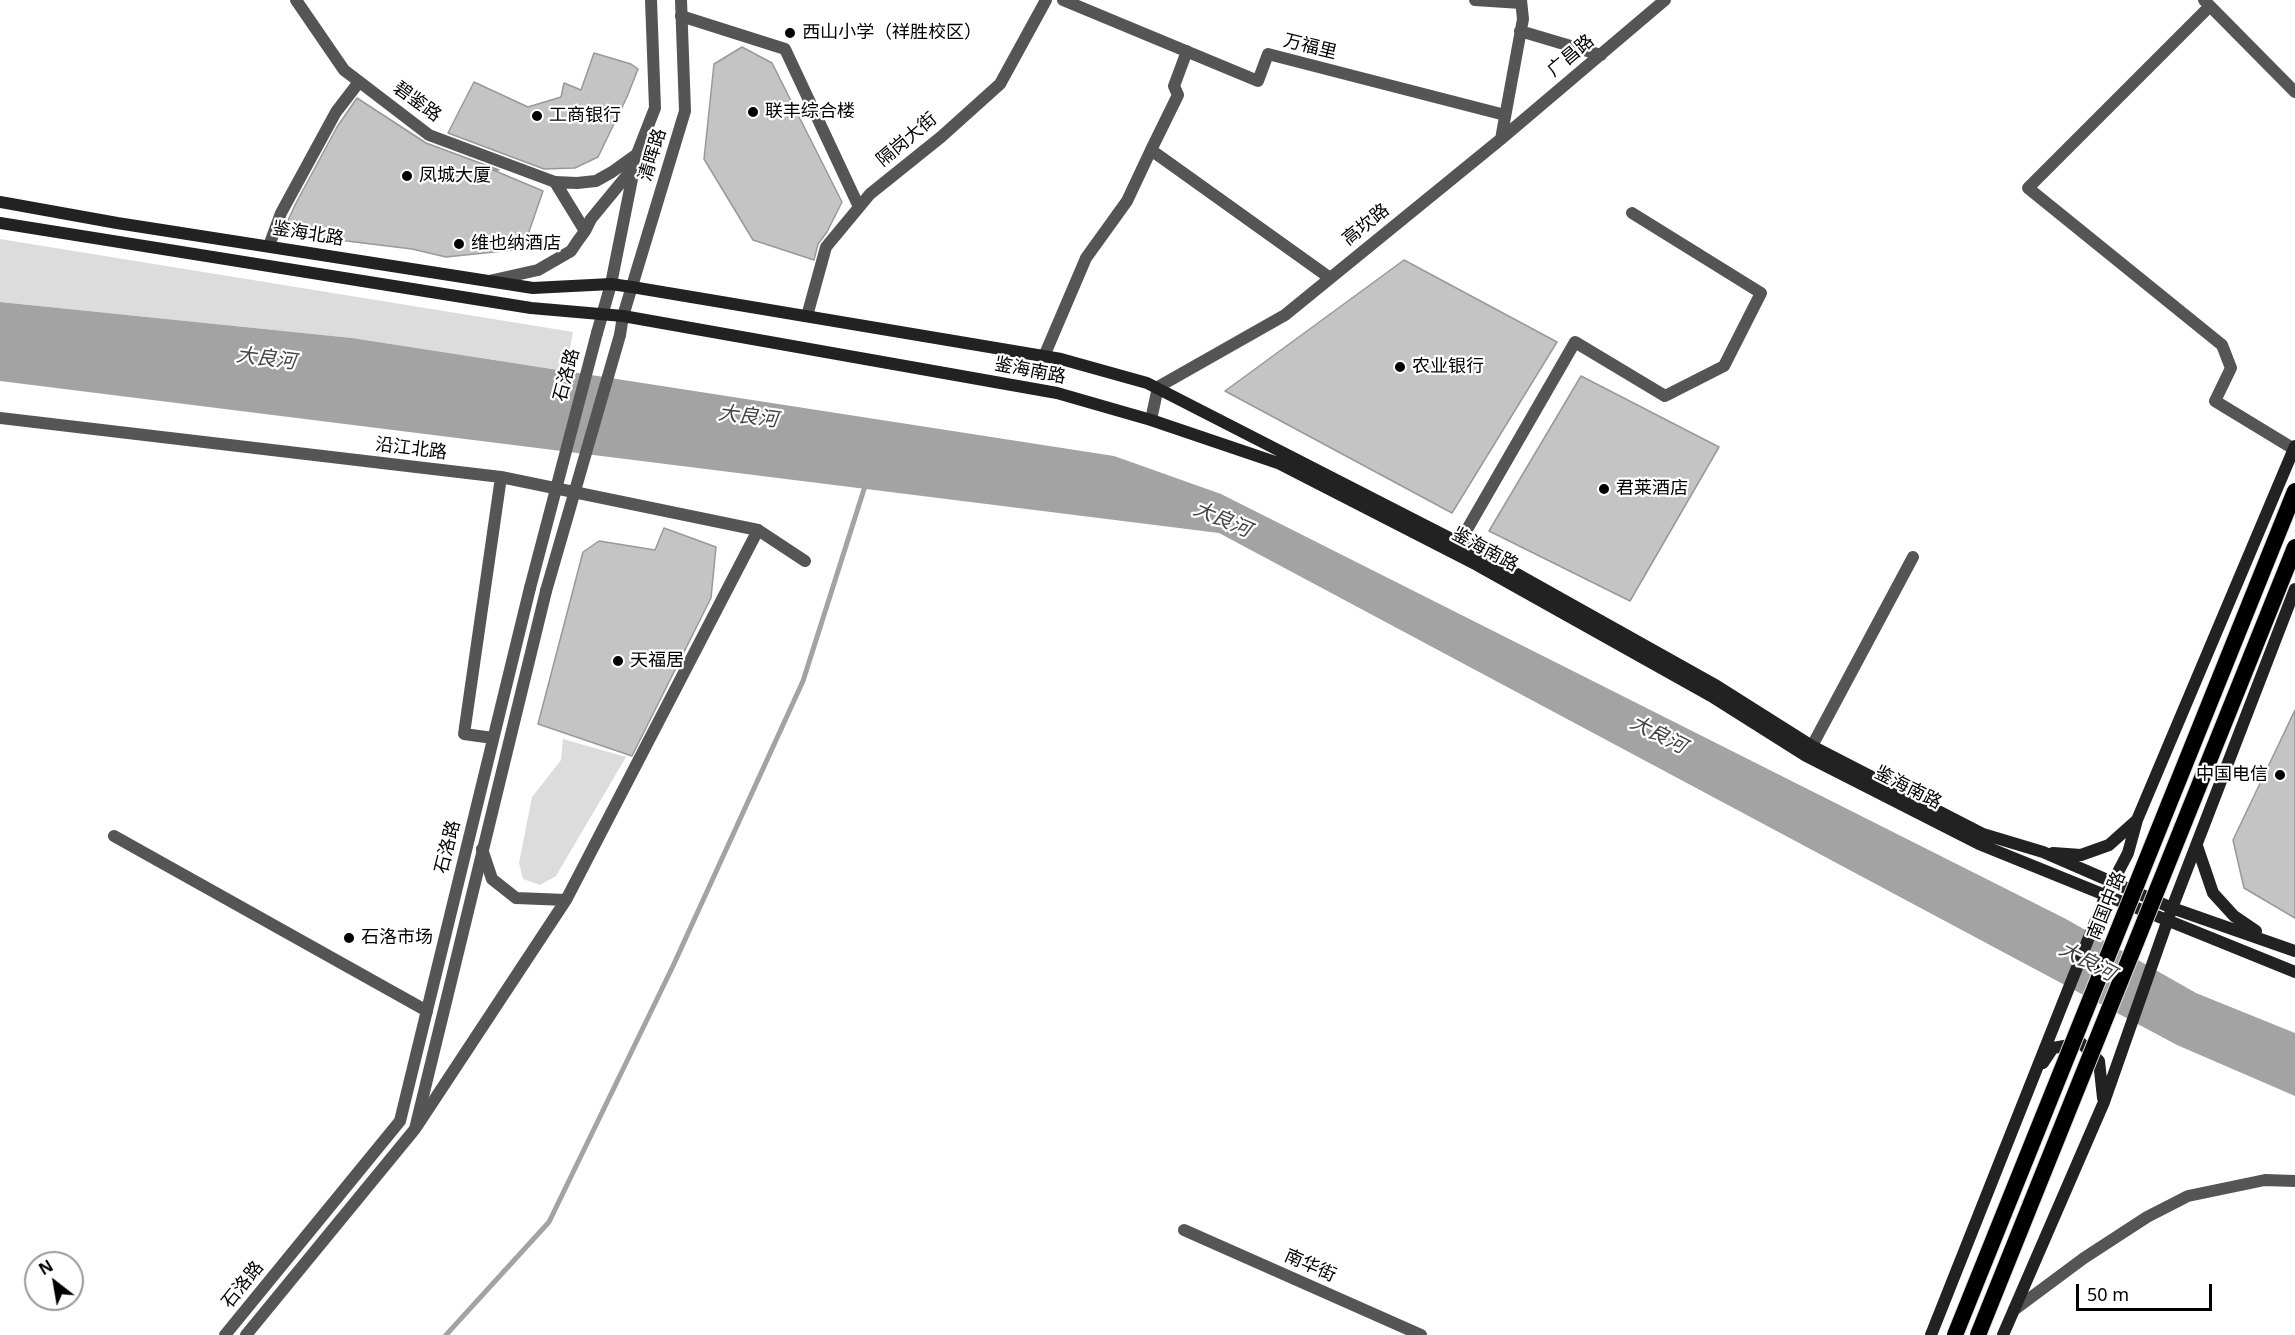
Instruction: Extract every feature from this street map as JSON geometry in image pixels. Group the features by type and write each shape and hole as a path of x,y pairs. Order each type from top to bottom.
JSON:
{"highway":[{"name":"南国中路","path":"1955,1335 2295,491"},
{"path":"1978,1335 2295,547"}],"main road":[{"name":"鉴海北路","path":"0,202 117,223 533,288 611,284"},
{"path":"0,223 531,308 603,315"},
{"name":"鉴海南路","path":"611,284 1061,359 1158,387 1717,686 1812,746 1983,834 2043,852 2172,908 2272,941 2295,951"},
{"name":"鉴海南路","path":"603,315 623,316 1057,393 1151,420 1278,463 1456,548 1711,696 1806,756 1978,844 2295,972"},
{"name":"南国中路","path":"1931,1335 2105,897 2128,853 2137,820 2294,448"},
{"path":"2004,1335 2104,1102 2172,908 2294,597"},
{"path":"2043,852 2081,855 2087,853 2109,845 2137,820"},
{"path":"2197,846 2213,893 2234,916 2272,941"},
{"path":"2030,1082 2053,1048 2081,1043 2099,1061 2104,1102"}],"street":[{"name":"碧鉴路","path":"296,0 344,70 429,135 555,182"},
{"name":"清晖路","path":"603,315 637,154 655,108 651,0"},
{"name":"清晖路","path":"623,316 685,111 681,0"},
{"name":"隔岗大街","path":"807,316 826,247 870,194 941,137 1000,84 1046,0"},
{"name":"万福里","path":"1063,0 1258,81 1268,54 1505,115"},
{"path":"1475,0 1521,2 1522,19 1501,139"},
{"name":"广昌路","path":"1501,139 1665,0"},
{"path":"2294,448 2216,401 2231,368 2222,345 2028,188 2207,3 2295,92"},
{"path":"681,16 785,49 859,207"},
{"path":"1520,31 1601,55"},
{"path":"1045,354 1086,258 1127,201 1178,95 1174,86 1187,51"},
{"path":"270,243 281,213 336,112 359,82"},
{"name":"高坎路","path":"1158,387 1285,315 1501,139"},
{"path":"1151,150 1330,278"},
{"path":"555,182 596,181 637,154"},
{"path":"487,281 538,270 571,252 591,219 634,167"},
{"path":"555,182 585,231"},
{"path":"1456,548 1575,342 1665,396 1724,366 1761,293 1632,213"},
{"name":"石洛路","path":"225,1335 400,1121 530,588 603,315"},
{"name":"石洛路","path":"246,1335 415,1129 546,591 620,335 623,316"},
{"path":"1151,420 1158,387"},
{"name":"沿江北路","path":"0,418 501,477 758,530 805,561"},
{"path":"493,738 464,734 501,477"},
{"path":"415,1129 566,900 758,530"},
{"path":"1812,746 1914,557"},
{"path":"114,836 427,1011"},
{"path":"482,849 492,879 516,898 566,900"},
{"path":"2014,1310 2084,1258 2147,1217 2188,1196 2265,1180 2295,1181"},
{"name":"南华街","path":"1184,1230 1421,1335"}],"shaded area":[{"path":"0,239 573,332 566,371 352,338 0,302"},
{"path":"563,739 626,757 556,876 540,885 523,879 519,863 532,797 561,760"}],"water":[{"name":"大良河","path":"0,302 352,338 1114,456 1221,494 2066,919 2196,993 2295,1033 2295,1096 2177,1045 1219,533 0,381"}],"building":[{"name":"联丰综合楼","path":"742,47 772,63 842,202 827,232 818,244 814,260 753,240 704,159 714,64"},
{"name":"工商银行","path":"594,53 631,64 638,69 598,157 575,168 544,169 448,133 474,82 528,107 561,97 564,83 581,90"},
{"name":"凤城大厦","path":"357,98 426,143 499,170 493,170 543,191 523,249 446,257 412,249 282,233 337,127"},
{"name":"农业银行","path":"1404,260 1557,342 1452,513 1225,391"},
{"name":"君莱酒店","path":"1581,376 1719,447 1630,601 1489,531"},
{"name":"天福居","path":"664,528 716,547 711,598 632,756 538,724 583,552 599,541 655,550"},
{"name":"中国电信","path":"2295,710 2295,918 2244,888 2233,840"}],"waterway":[{"path":"446,1335 549,1222 673,966 803,681 866,483"}],"place":[{"name":"西山小学（祥胜校区）","path":"790,33"},
{"name":"联丰综合楼","path":"753,112"},
{"name":"工商银行","path":"537,116"},
{"name":"凤城大厦","path":"407,176"},
{"name":"维也纳酒店","path":"459,244"},
{"name":"农业银行","path":"1400,367"},
{"name":"君莱酒店","path":"1604,489"},
{"name":"天福居","path":"618,661"},
{"name":"中国电信","path":"2280,775"},
{"name":"石洛市场","path":"349,938"}]}
